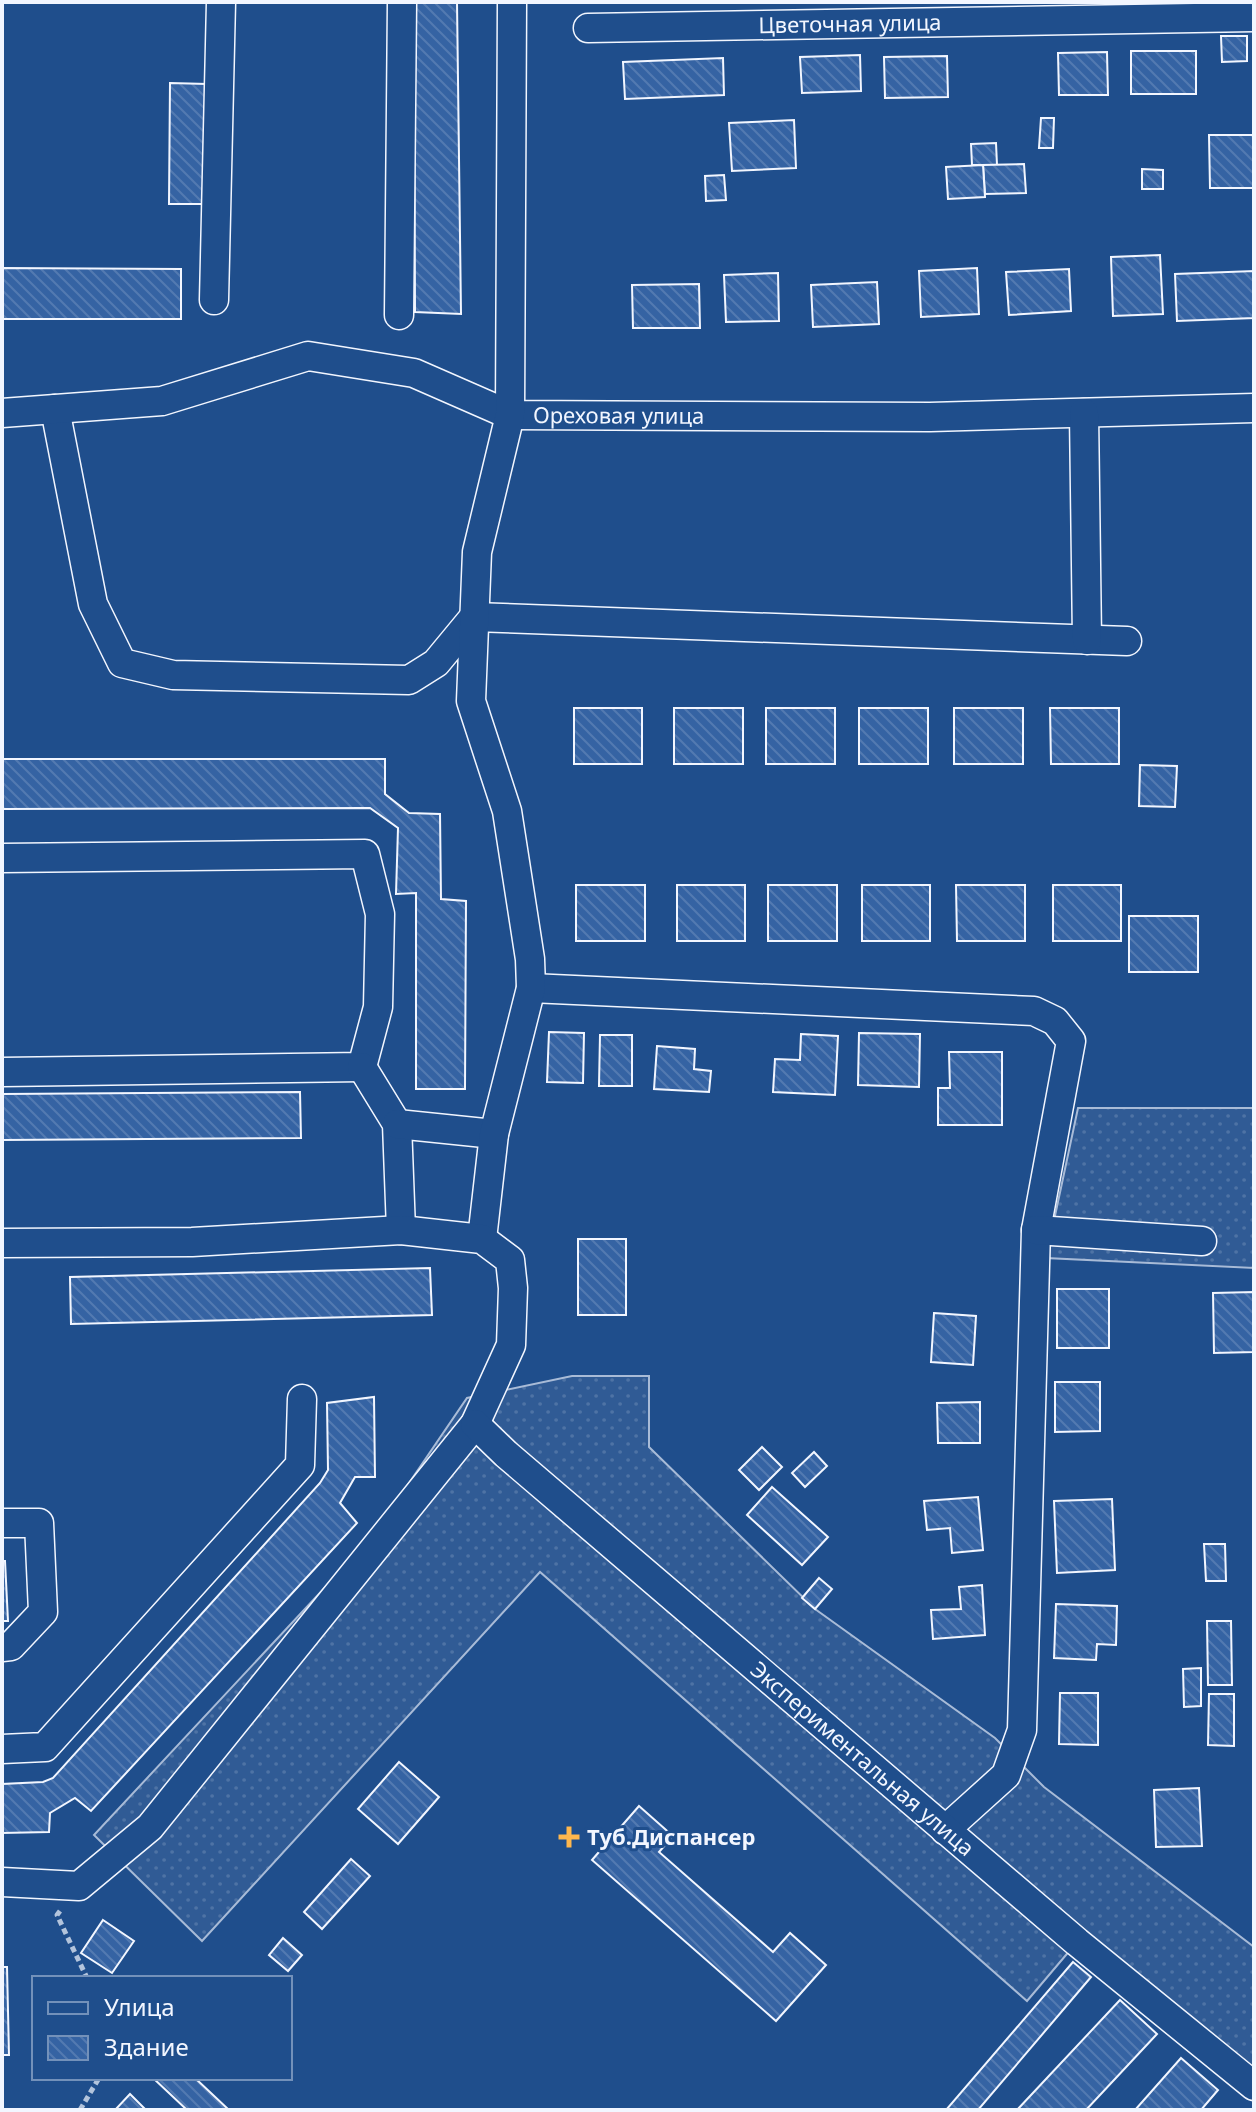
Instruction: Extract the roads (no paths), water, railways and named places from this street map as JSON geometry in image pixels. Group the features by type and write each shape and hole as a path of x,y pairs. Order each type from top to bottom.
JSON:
{"street":[{"path":"214,300 221,2"},
{"path":"399,315 402,2"},
{"path":"482,1239 494,1134 531,988 530,959 507,811 471,701 477,552 510,415 512,2"},
{"name":"Цветочная улица","path":"588,28 1254,17"},
{"name":"Ореховая улица","path":"2,413 162,401 308,356 414,373 510,415 930,417 1254,408"},
{"path":"55,409 93,604 122,663 173,675 409,680 436,663 474,617"},
{"path":"1084,413 1087,640"},
{"path":"474,617 1127,641"},
{"path":"2,858 365,854 380,914 378,1007 362,1067 397,1124 401,1230"},
{"path":"531,988 1034,1011 1055,1021 1071,1041 1036,1230 1022,1730 1006,1775 945,1830"},
{"path":"2,1072 362,1067"},
{"path":"397,1124 494,1134"},
{"path":"2,1243 192,1242 401,1230 482,1239 510,1260 513,1288 511,1345 475,1424 150,1827 79,1886 2,1882"},
{"path":"1036,1230 1202,1241"},
{"path":"2,1749 45,1747 300,1465 302,1399"},
{"name":"Экспериментальная улица","path":"475,1424 506,1454 945,1830 1254,2086"},
{"path":"2,1523 39,1523 43,1612 11,1646 2,1647"}],"place":[{"name":"Туб.Диспансер","path":"569,1837"}]}
